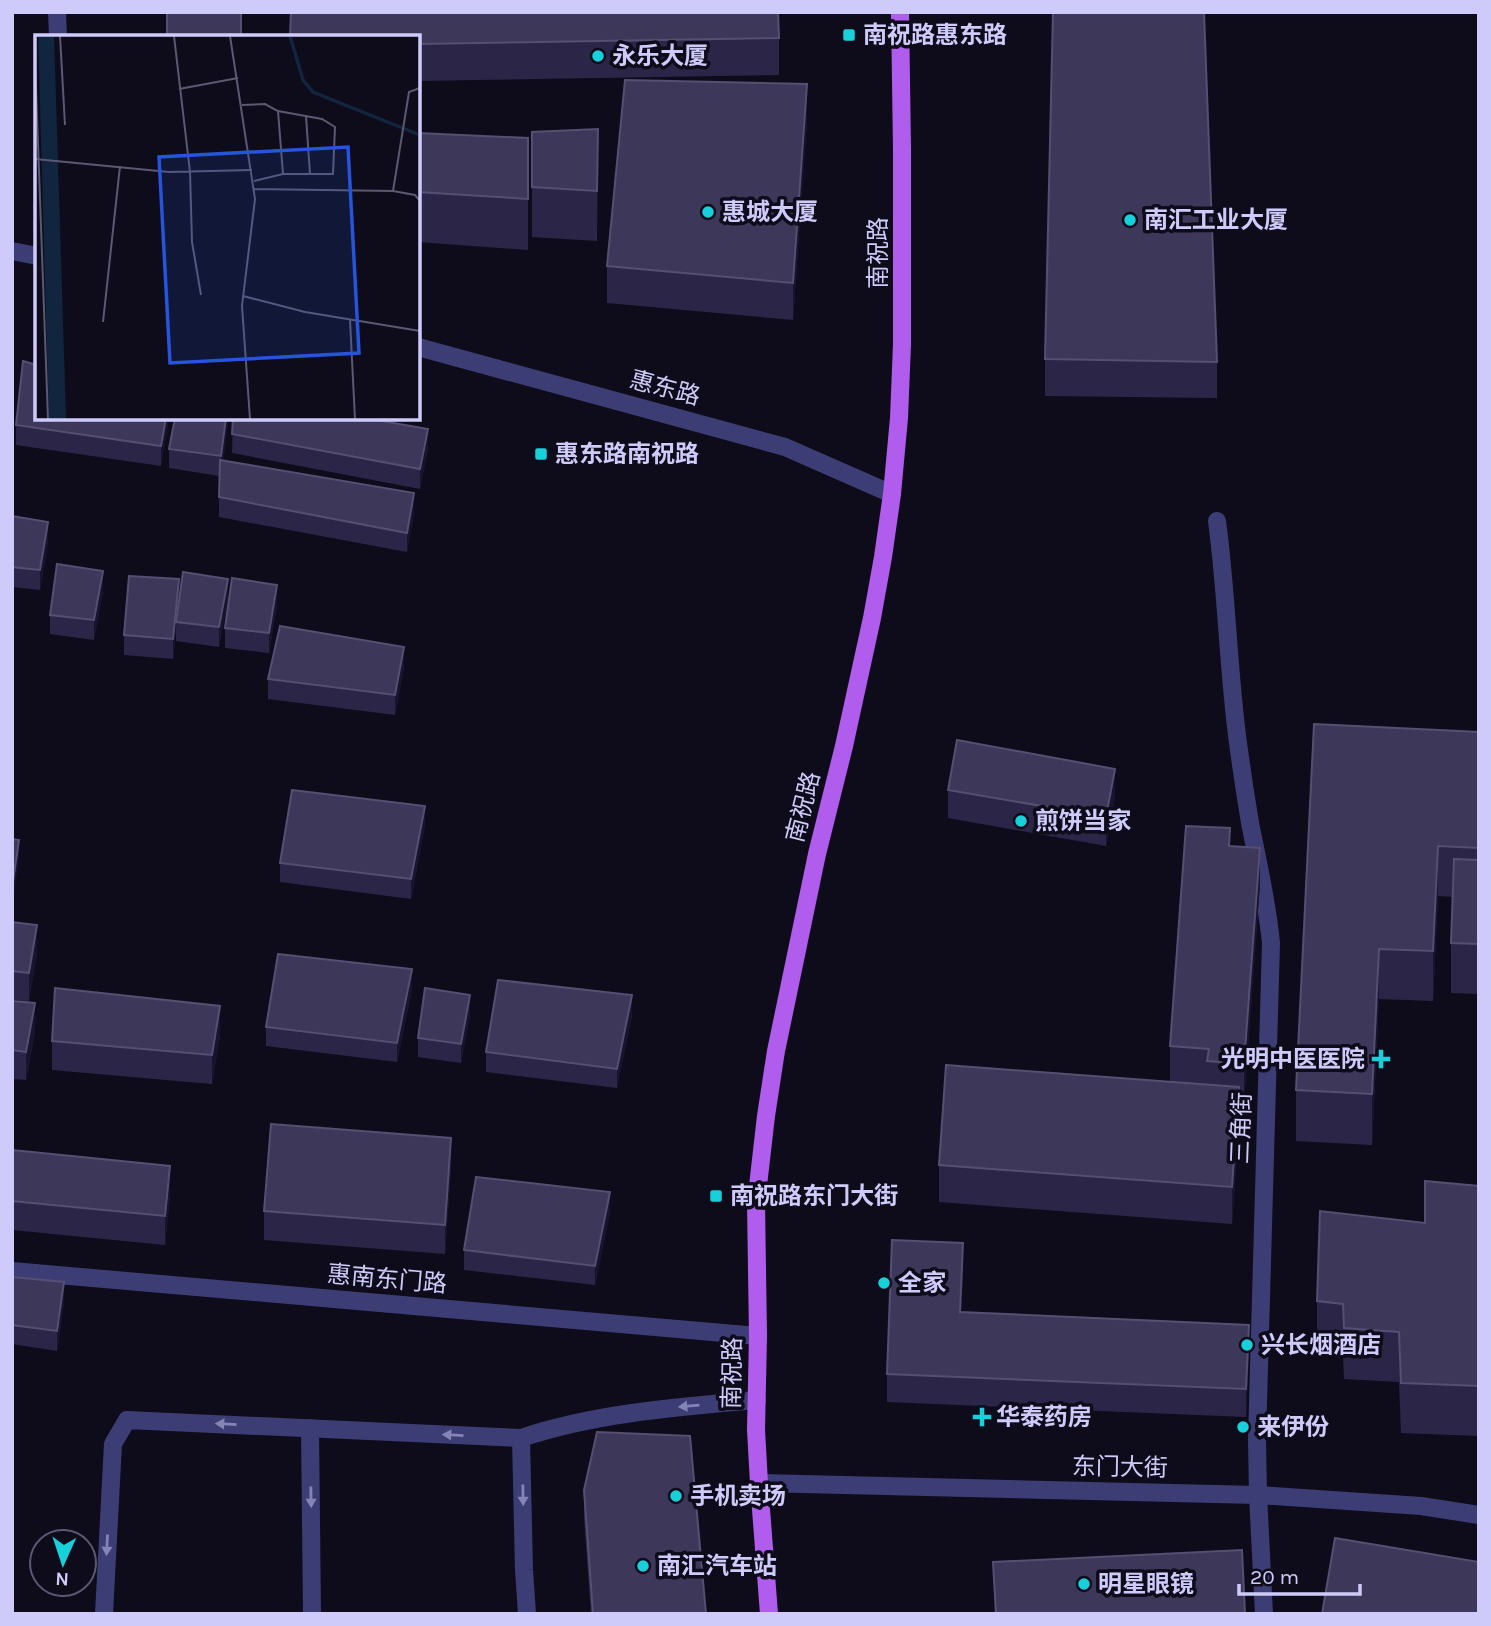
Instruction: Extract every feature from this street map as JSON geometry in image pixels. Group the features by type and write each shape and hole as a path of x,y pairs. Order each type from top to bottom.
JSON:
{"main road":[{"name":"南祝路","path":"769,1614 759,1483 757,1203 775,1051 872,618 892,494 902,344 900,12"}],"street":[{"path":"57,12 58,35"},
{"path":"12,251 35,256"},
{"name":"惠东路","path":"420,348 785,447 892,494"},
{"name":"三角街","path":"1217,521 1224,571 1237,739 1271,943 1258,1391 1258,1495 1264,1614"},
{"name":"惠南东门路","path":"12,1270 758,1336"},
{"path":"104,1614 113,1444 127,1420 521,1438 547,1429 657,1409 757,1400"},
{"path":"310,1428 312,1614"},
{"path":"521,1438 527,1614"},
{"name":"东门大街","path":"759,1483 1258,1495 1421,1506 1479,1516"}],"building":[{"path":"167,12 241,12 241,35 167,35"},
{"path":"291,12 778,12 779,38 420,44 420,35 290,35"},
{"name":"南汇工业大厦","path":"1053,12 1204,12 1217,362 1045,359"},
{"name":"惠城大厦","path":"625,80 807,84 793,283 607,266"},
{"path":"598,129 597,191 532,187 532,132"},
{"path":"420,133 528,138 528,199 420,192"},
{"path":"23,361 35,364 35,420 166,420 161,446 16,425"},
{"path":"175,420 226,420 221,456 169,449"},
{"path":"233,420 376,420 428,429 420,469 232,434"},
{"path":"220,460 414,493 407,533 219,497"},
{"path":"12,516 48,522 40,570 12,567"},
{"path":"57,564 103,571 94,620 50,615"},
{"path":"183,572 228,579 219,627 176,622"},
{"path":"129,576 179,579 173,639 124,635"},
{"path":"232,578 277,585 269,633 225,628"},
{"path":"280,626 404,647 395,695 268,679"},
{"path":"1314,724 1479,732 1479,848 1438,846 1433,951 1379,949 1372,1094 1296,1090"},
{"path":"957,740 1115,769 1106,817 948,790"},
{"path":"292,790 425,806 411,879 280,863"},
{"path":"1186,826 1230,828 1229,846 1260,848 1244,1064 1207,1061 1209,1049 1170,1046"},
{"path":"12,839 19,840 12,888"},
{"path":"1454,859 1479,860 1479,944 1451,943"},
{"path":"12,922 37,925 29,973 12,971"},
{"path":"278,954 412,969 397,1043 266,1027"},
{"path":"498,980 632,995 617,1069 486,1052"},
{"path":"55,988 220,1006 212,1055 52,1041"},
{"path":"425,988 470,995 461,1044 418,1038"},
{"path":"12,1001 35,1003 26,1052 12,1050"},
{"path":"946,1065 1239,1087 1232,1187 939,1165"},
{"path":"271,1124 451,1138 445,1225 264,1211"},
{"path":"12,1150 170,1166 165,1216 12,1201"},
{"path":"476,1177 610,1192 595,1266 464,1250"},
{"path":"1425,1181 1479,1186 1479,1386 1401,1383 1399,1332 1344,1328 1343,1304 1317,1301 1320,1211 1425,1223"},
{"path":"892,1240 963,1243 960,1312 1249,1325 1246,1389 887,1374"},
{"path":"12,1277 64,1282 57,1331 12,1325"},
{"name":"南汇汽车站","path":"597,1432 690,1436 706,1614 593,1614 584,1490"},
{"path":"1335,1538 1479,1562 1479,1614 1322,1614"},
{"path":"1242,1550 1245,1614 996,1614 993,1562"}],"place":[{"name":"南祝路惠东路","path":"849,35"},
{"name":"永乐大厦","path":"598,56"},
{"name":"惠城大厦","path":"708,212"},
{"name":"南汇工业大厦","path":"1130,220"},
{"name":"惠东路南祝路","path":"541,454"},
{"name":"煎饼当家","path":"1021,821"},
{"name":"光明中医医院","path":"1381,1059"},
{"name":"南祝路东门大街","path":"716,1196"},
{"name":"全家","path":"884,1283"},
{"name":"兴长烟酒店","path":"1247,1345"},
{"name":"华泰药房","path":"982,1417"},
{"name":"来伊份","path":"1243,1427"},
{"name":"手机卖场","path":"676,1496"},
{"name":"南汇汽车站","path":"643,1566"},
{"name":"明星眼镜","path":"1084,1584"}]}
